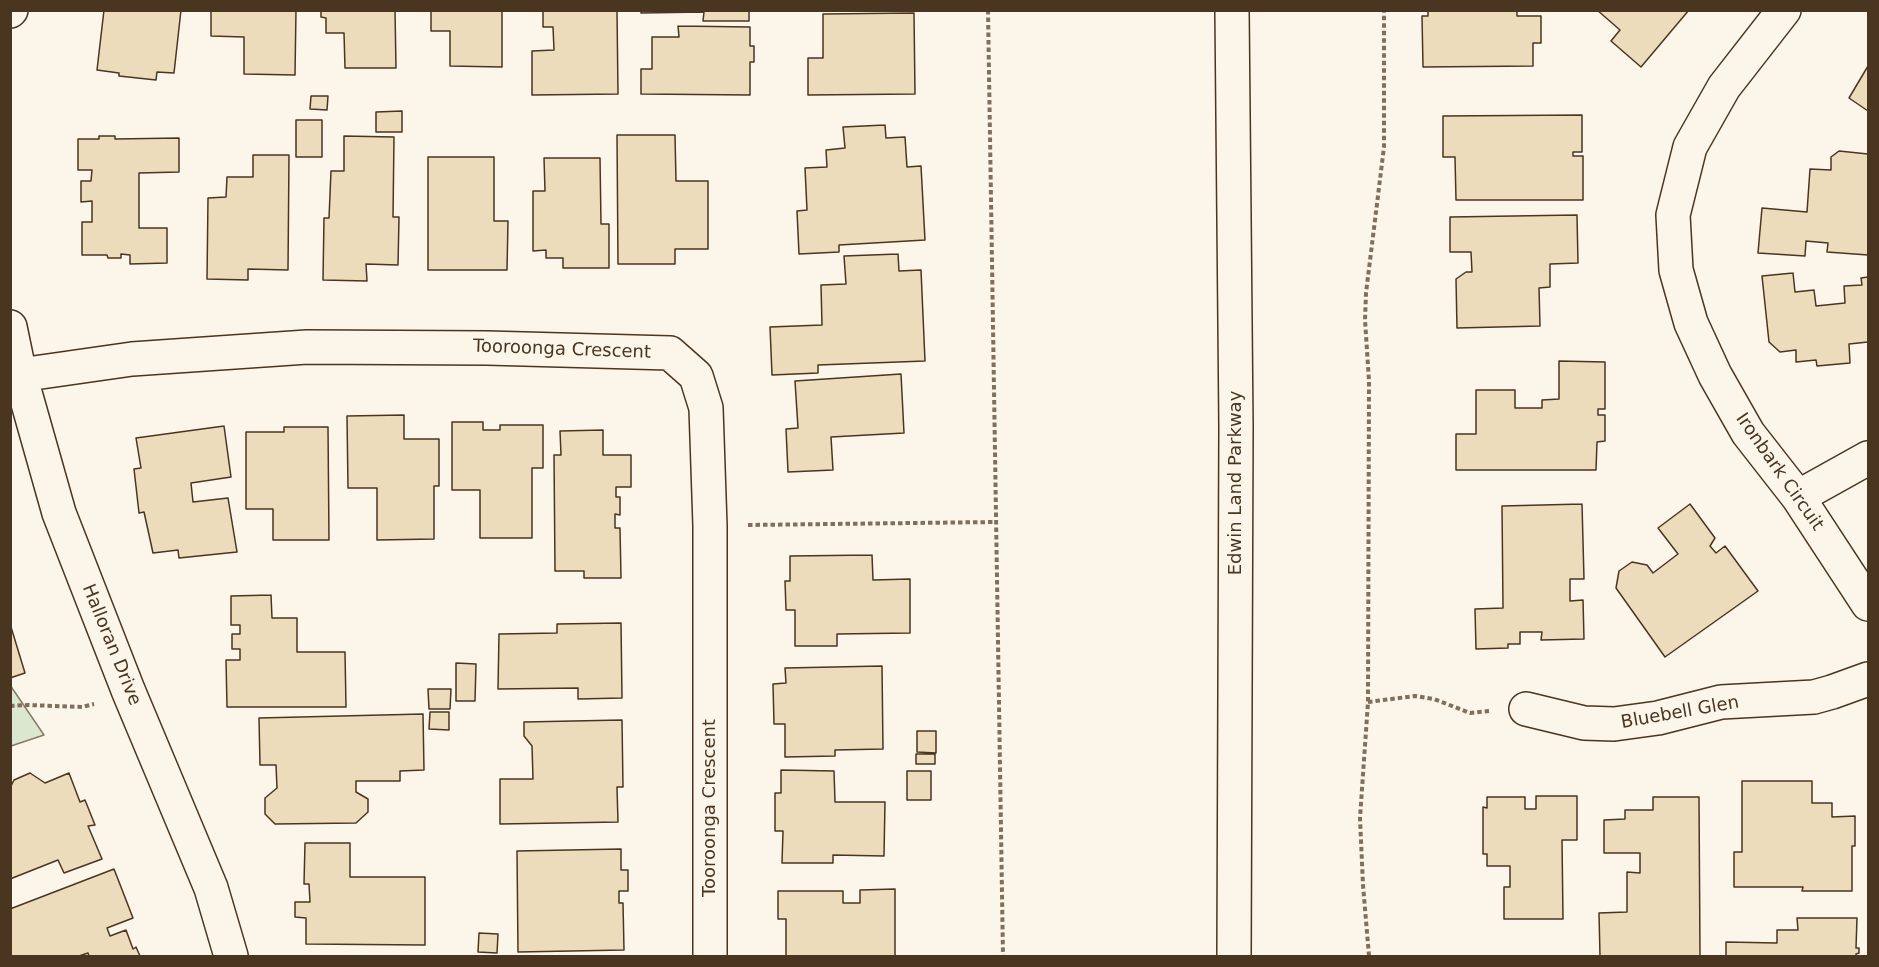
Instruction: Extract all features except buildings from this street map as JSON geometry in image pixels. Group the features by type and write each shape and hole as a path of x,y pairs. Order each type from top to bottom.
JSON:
{"street":[{"name":"Edwin Land Parkway","path":"1232,10 1236,427 1234,957"},
{"name":"Ironbark Circuit","path":"1784,10 1724,87 1690,147 1673,215 1676,270 1691,323 1715,375 1748,433 1798,497 1869,604"},
{"name":"Halloran Drive","path":"10,327 20,375 59,513 128,690 211,888 231,957"},
{"name":"Tooroonga Crescent","path":"20,375 132,359 307,347 498,348 670,353 696,376 706,408 710,526 710,957"},
{"path":"1798,497 1869,458"},
{"name":"Bluebell Glen","path":"1526,709 1584,723 1622,723 1658,718 1721,702 1814,697 1869,679"}],"path":[{"path":"988,10 1003,957"},
{"path":"1369,957 1360,818 1368,702 1370,381 1366,311 1384,147 1384,10"},
{"path":"710,526 996,522"},
{"path":"10,706 82,707 128,690"},
{"path":"1368,702 1415,696 1434,699 1470,713 1526,709"}],"green space":[{"path":"10,685 44,735 11,746 10,746"}]}
